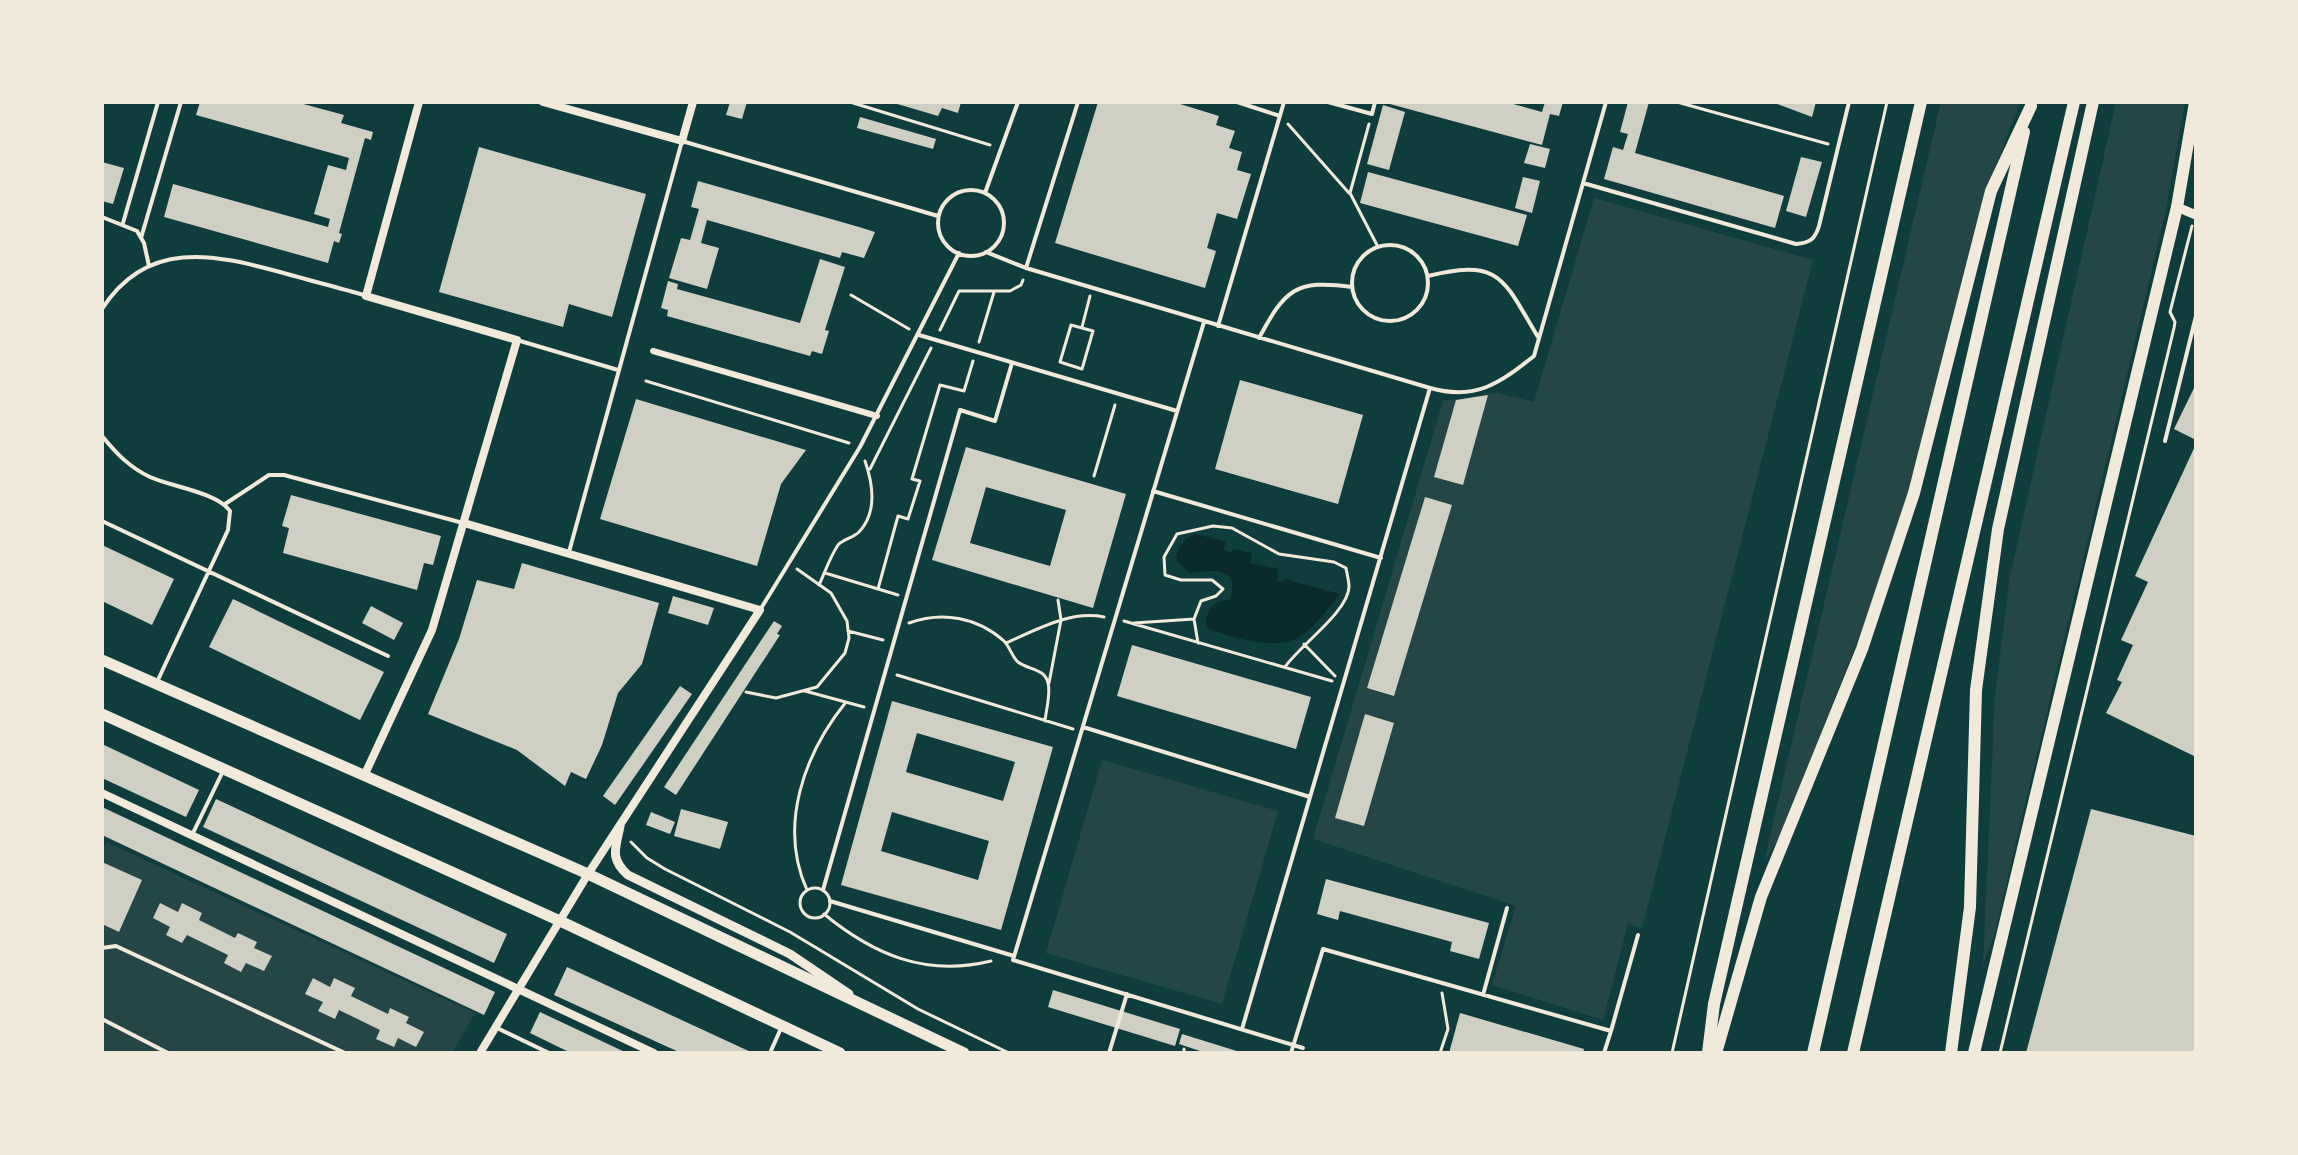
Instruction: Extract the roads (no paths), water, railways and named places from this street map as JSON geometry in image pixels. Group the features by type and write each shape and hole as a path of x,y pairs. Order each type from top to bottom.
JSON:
{"main road":[{"path":"1708,1053 1714,1004 1921,102"},
{"path":"1853,1053 2074,102"},
{"path":"1951,1053 1970,907 1976,690 1998,529 2093,102"},
{"path":"1974,1053 2177,207 2195,102"},
{"path":"1716,1053 1761,897 1862,649 1914,493 1991,191 2031,104"},
{"path":"1813,1053 2031,104"},
{"path":"102,660 588,874 964,1053"},
{"path":"102,714 560,921 840,1053"}],"street":[{"path":"364,776 432,630 517,340 366,296 419,102"},
{"path":"543,102 682,141 693,102"},
{"path":"2177,207 2196,215"},
{"path":"653,351 877,416"},
{"path":"464,523 760,610 588,874 480,1053"},
{"path":"102,793 654,1053"},
{"path":"620,826 614,856 618,866 628,875 790,954 872,1009"}],"lane":[{"path":"123,223 158,102"},
{"path":"141,238 181,102"},
{"path":"985,193 1018,102"},
{"path":"1026,268 1078,102"},
{"path":"1237,102 1280,116"},
{"path":"1218,326 1284,102"},
{"path":"1328,102 1372,114 1375,102"},
{"path":"986,252 1026,268 1430,388 1474,392 1502,382 1534,356 1606,102"},
{"path":"1583,183 1796,244 1804,243 1816,236 1849,102"},
{"path":"568,554 682,141 938,216"},
{"path":"975,190 985,193 1000,207 1001,237 986,252 978,255 959,253 945,243 938,226 938,216 942,207 956,194 975,190"},
{"path":"102,217 137,231 149,266"},
{"path":"1391,245 1404,248 1423,264 1428,276 1424,300 1417,310 1396,321 1384,321 1362,309 1352,287 1358,262 1378,247 1391,245"},
{"path":"760,610 860,447 959,253"},
{"path":"102,309 120,286 149,266 190,255 221,257 366,296"},
{"path":"1428,276 1460,268 1488,271 1502,281 1539,339"},
{"path":"1259,338 1278,304 1290,293 1323,283 1352,287"},
{"path":"2165,441 2196,316"},
{"path":"1204,322 1013,960 1303,1048"},
{"path":"919,335 1177,411"},
{"path":"517,340 619,370"},
{"path":"823,890 960,410 995,421 1012,363"},
{"path":"1242,1029 1430,388"},
{"path":"102,436 123,461 150,477 225,504 230,511 231,520 155,684"},
{"path":"225,504 269,475 284,475 464,523"},
{"path":"1153,491 1381,558"},
{"path":"102,521 388,656"},
{"path":"1082,729 1310,797"},
{"path":"192,835 224,769"},
{"path":"830,901 1014,956"},
{"path":"1483,995 1507,908"},
{"path":"1604,1053 1638,935"},
{"path":"102,948 116,946 345,1053"},
{"path":"1291,1053 1323,949 1611,1031"},
{"path":"1109,1053 1127,994"},
{"path":"102,1019 168,1053"},
{"path":"770,1053 783,1026"},
{"path":"495,1027 549,1053"}]}
